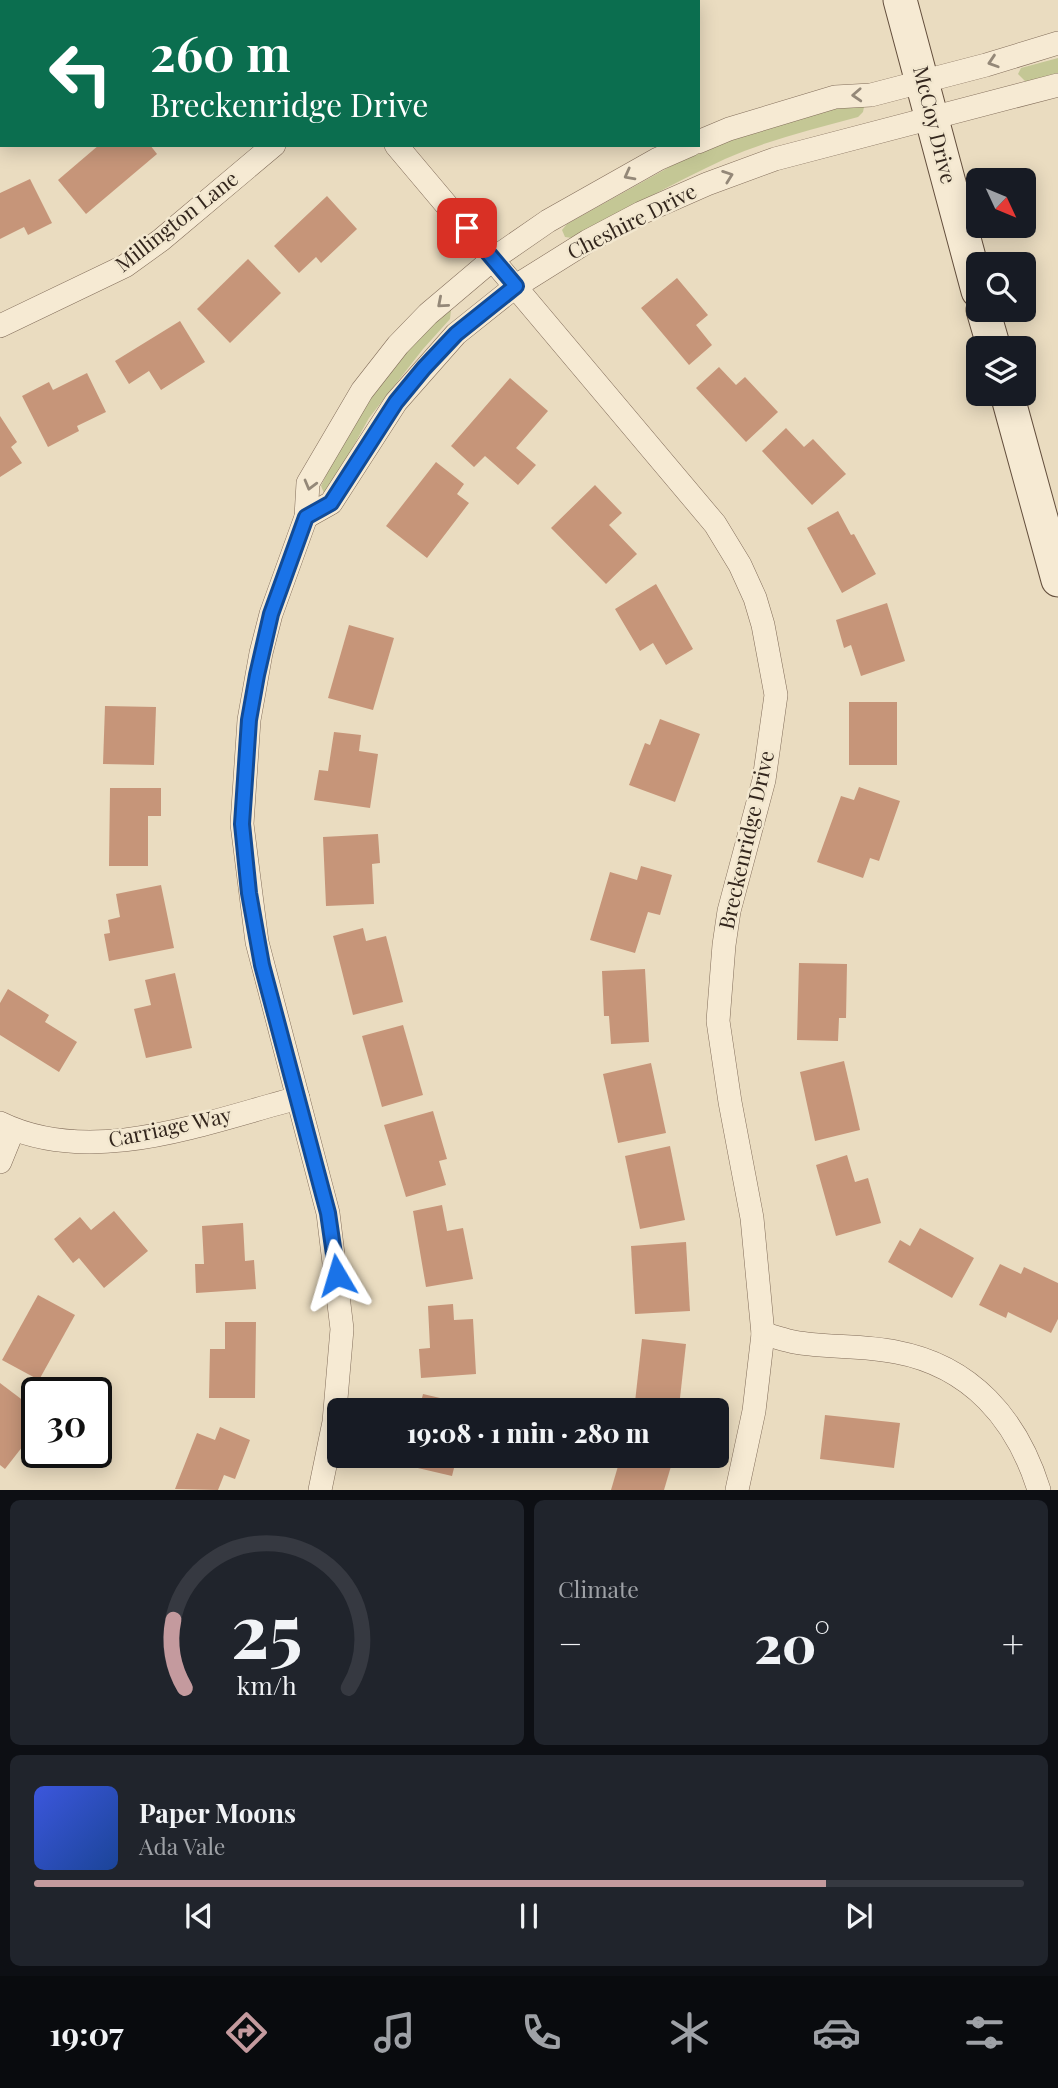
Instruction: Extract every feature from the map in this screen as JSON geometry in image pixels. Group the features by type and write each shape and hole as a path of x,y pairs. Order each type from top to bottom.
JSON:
{"street":[{"name":"McCoy Drive","path":"900,0 967,252"},
{"path":"700,141 729,129 835,96 871,94 986,65 1058,43"},
{"name":"Cheshire Drive","path":"306,517 331,503 396,402 456,334 516,286 588,241 641,213 775,159 1058,85"},
{"name":"Millington Lane","path":"0,326 125,266 161,240 272,147"},
{"name":"Breckenridge Drive","path":"398,147 715,524 740,565 755,598 763,625 776,695 764,780 729,911 718,1021 752,1218 763,1334 754,1411 737,1489"},
{"name":"Cheshire Drive","path":"320,1489 334,1422 342,1329 328,1213 257,942 242,824 249,720 271,614 306,517 308,483 362,391 398,345 493,259 548,221 658,159 686,147"},
{"path":"1010,406 1058,580"},
{"name":"Carriage Way","path":"7,1127 51,1140 97,1143 132,1140 298,1098"},
{"path":"0,1162 7,1127"},
{"path":"763,1334 793,1342 894,1351 925,1360 958,1376 978,1390 1007,1421 1021,1443 1039,1489"}],"green space":[{"path":"1058,58 1058,73 1026,82 1018,74 1021,68"},
{"path":"854,102 864,107 858,117 741,152 572,238 565,237 562,230 567,224 691,155 731,137"},
{"path":"445,307 451,310 450,319 369,418 329,490 324,493 321,486 341,444 386,374"}],"building":[{"path":"97,147 152,147 157,154 86,214 58,180"},
{"path":"30,179 52,223 28,235 24,227 0,239 0,193"},
{"path":"327,196 357,229 321,263 316,257 299,273 274,246"},
{"path":"248,259 281,293 230,343 197,309"},
{"path":"677,278 708,315 696,325 712,345 689,365 641,308"},
{"path":"180,321 205,362 161,390 149,371 129,384 115,361"},
{"path":"719,367 736,385 745,377 778,412 746,442 696,388"},
{"path":"87,373 106,412 77,426 79,431 48,447 22,396 49,382 53,390"},
{"path":"510,378 548,411 516,448 536,465 518,485 485,456 474,467 451,446"},
{"path":"0,416 17,442 11,447 22,463 0,477"},
{"path":"786,428 804,447 813,439 846,474 812,505 762,451"},
{"path":"436,462 464,484 457,494 469,503 427,558 386,526"},
{"path":"595,485 622,513 609,525 637,554 606,584 551,528"},
{"path":"838,511 876,574 842,593 807,528"},
{"path":"656,584 693,649 666,665 653,643 640,651 615,609"},
{"path":"887,603 905,661 861,676 851,645 844,648 836,620"},
{"path":"349,625 394,638 373,710 328,698"},
{"path":"849,702 897,702 897,765 849,765"},
{"path":"105,706 156,707 154,765 103,764"},
{"path":"660,719 700,734 675,802 629,785 645,743 650,745"},
{"path":"334,732 361,735 359,751 378,754 370,808 314,800 319,770 328,771"},
{"path":"859,787 900,801 879,861 870,858 863,878 817,862 841,796 854,800"},
{"path":"110,788 161,788 161,816 148,816 148,866 109,866"},
{"path":"378,834 380,863 372,864 374,904 326,906 323,837"},
{"path":"641,866 672,875 660,915 648,912 635,953 590,940 610,872 637,880"},
{"path":"161,885 174,948 109,961 104,934 110,933 108,920 120,917 116,894"},
{"path":"363,928 366,941 386,936 403,1002 353,1015 333,936"},
{"path":"799,963 847,964 846,1018 839,1018 838,1041 797,1040"},
{"path":"645,969 649,1042 611,1044 609,1016 604,1016 602,971"},
{"path":"175,973 192,1048 146,1058 134,1009 151,1005 145,980"},
{"path":"8,989 49,1015 45,1022 77,1042 59,1072 0,1035 0,1003"},
{"path":"403,1025 423,1095 382,1107 362,1036"},
{"path":"844,1061 860,1130 815,1141 800,1072"},
{"path":"651,1063 666,1133 618,1143 603,1074"},
{"path":"433,1111 447,1159 439,1161 446,1185 406,1197 384,1125"},
{"path":"670,1146 685,1220 640,1229 625,1156"},
{"path":"847,1155 855,1182 868,1178 881,1223 836,1236 816,1165"},
{"path":"442,1205 447,1231 463,1228 473,1279 426,1287 413,1211"},
{"path":"114,1211 148,1251 104,1288 79,1258 73,1263 54,1239 80,1217 91,1230"},
{"path":"243,1223 245,1261 254,1260 256,1289 196,1293 195,1264 204,1264 202,1226"},
{"path":"920,1228 974,1258 952,1298 888,1262 900,1240 910,1246"},
{"path":"686,1242 690,1311 635,1314 631,1246"},
{"path":"1000,1264 1021,1274 1024,1267 1058,1283 1058,1319 1051,1333 1008,1312 1006,1318 979,1305"},
{"path":"38,1295 75,1315 41,1377 33,1377 2,1360"},
{"path":"453,1304 454,1320 473,1319 476,1374 421,1378 419,1349 430,1348 428,1306"},
{"path":"225,1322 256,1322 255,1398 209,1398 210,1349 225,1349"},
{"path":"642,1339 686,1344 680,1398 635,1398"},
{"path":"0,1383 21,1399 21,1448 5,1469 0,1465"},
{"path":"423,1394 440,1398 422,1398"},
{"path":"825,1415 900,1423 894,1468 820,1459"},
{"path":"220,1427 250,1440 235,1479 224,1475 218,1490 175,1489 197,1433 215,1440"},
{"path":"418,1468 454,1468 452,1476"},
{"path":"617,1468 670,1468 664,1490 611,1490"}],"route":[{"path":"337,1275 328,1213 268,988 249,893 242,824 249,720 271,614 306,517 331,503 396,402 424,368 479,313 516,286 467,228"}]}
